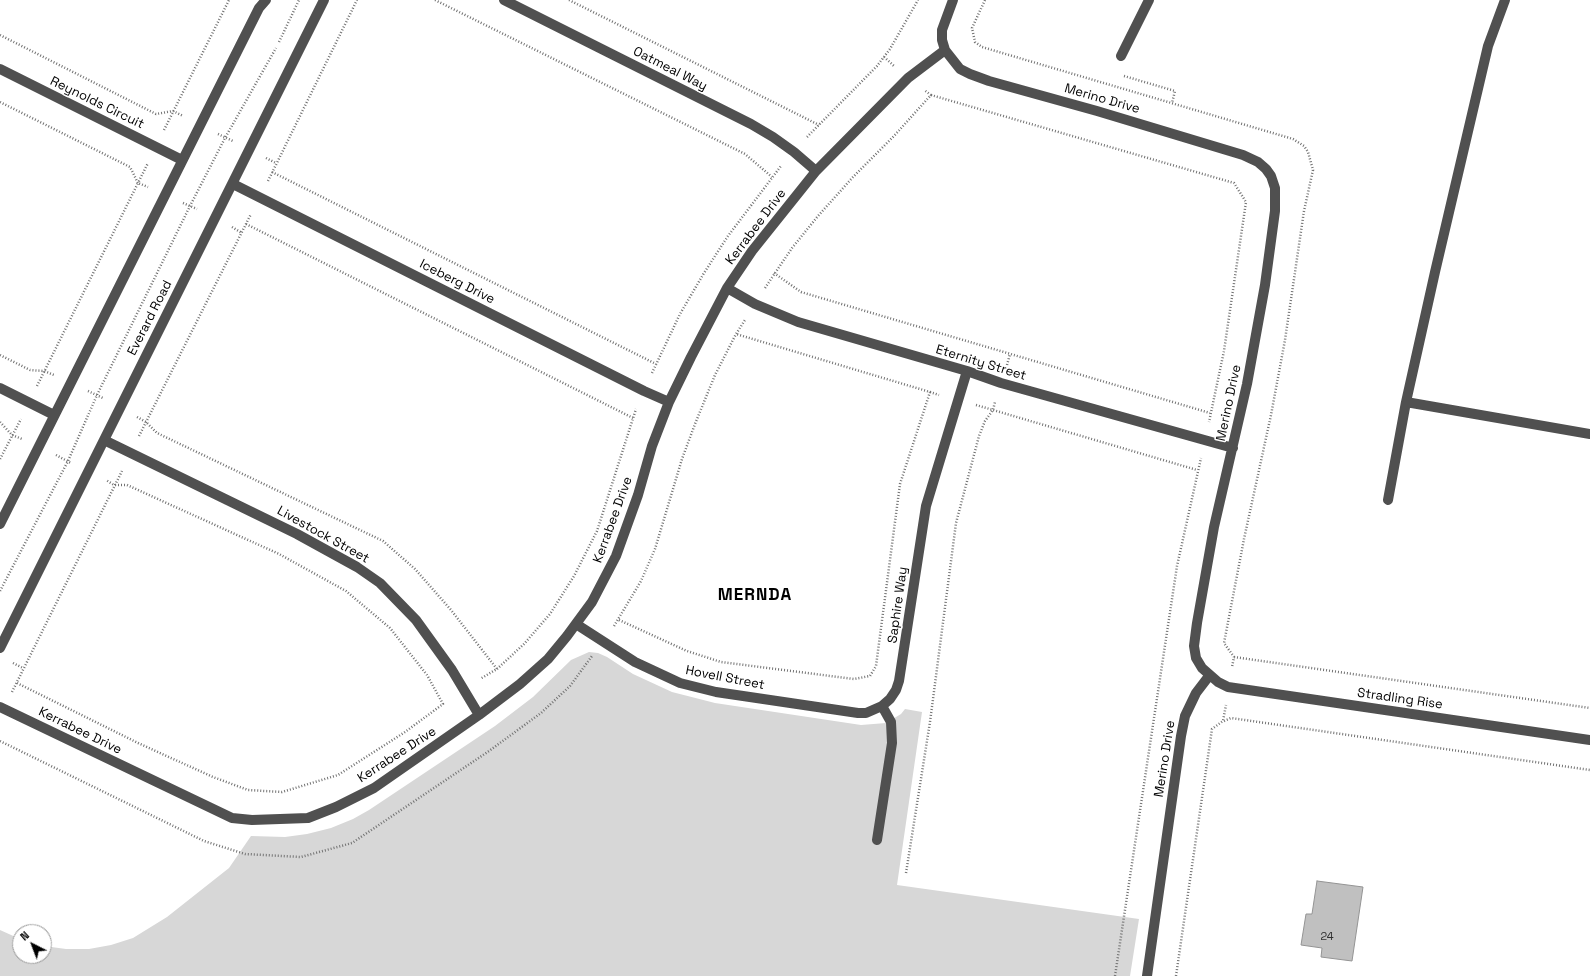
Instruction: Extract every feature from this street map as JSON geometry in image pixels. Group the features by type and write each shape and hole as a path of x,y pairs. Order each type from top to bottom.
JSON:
{"street":[{"path":"0,524 164,195 259,8 266,0"},
{"name":"Everard Road","path":"0,648 324,0"},
{"name":"Oatmeal Way","path":"504,0 751,124 794,152 816,171"},
{"path":"945,50 942,40 942,30 952,0"},
{"path":"1121,56 1149,0"},
{"path":"1388,500 1406,402 1488,46 1505,0"},
{"name":"Kerrabee Drive","path":"2,708 232,818 252,820 308,818 336,807 374,788 479,715 520,684 548,659 592,602 616,556 638,495 652,446 669,402 727,288 752,251 816,171 908,78 945,50"},
{"name":"Merino Drive","path":"945,50 960,70 977,76 1243,155 1258,162 1266,169 1271,176 1275,188 1275,211 1248,377 1214,527 1197,623 1194,646 1196,658 1209,676 1196,693 1185,716 1147,976"},
{"name":"Reynolds Circuit","path":"0,69 182,160"},
{"name":"Iceberg Drive","path":"233,184 669,402"},
{"name":"Eternity Street","path":"727,288 755,304 798,322 967,371 1002,383 1233,448"},
{"name":"Saphire Way","path":"882,706 890,699 896,690 899,681 926,506 967,371"},
{"path":"0,388 54,415"},
{"path":"1406,402 1590,434"},
{"name":"Livestock Street","path":"104,440 296,534 357,567 380,583 416,620 452,670 479,715"},
{"name":"Hovell Street","path":"576,624 654,672 680,683 716,692 858,713 866,713 882,706"},
{"name":"Stradling Rise","path":"1209,676 1228,687 1590,740"},
{"path":"877,840 892,742 891,722 882,706"}],"path":[{"path":"0,591 68,461 97,395 190,206 225,138 276,47 299,0"},
{"path":"2,708 17,683 114,485 260,198 357,0"},
{"path":"435,0 745,154 772,177"},
{"path":"569,0 819,125"},
{"path":"986,0 972,28 975,42 982,47 1299,142 1308,152 1313,170 1304,211 1296,274 1271,415 1244,539 1224,643 1234,657 1590,708"},
{"path":"0,35 156,114 174,111 276,164"},
{"path":"1121,56 1112,72 1175,91 1172,103"},
{"path":"884,57 908,78 931,95 1234,184 1246,202 1224,351 1177,566 1115,976"},
{"path":"0,741 204,841 245,854 301,857 352,843 489,751 542,713 570,686 619,620 641,581 654,549 695,424 715,375 736,334 774,273 818,216 931,95"},
{"path":"272,172 656,364"},
{"path":"0,355 30,370 44,371 138,183 215,218 242,233"},
{"path":"246,224 632,418"},
{"path":"774,273 802,292 1210,413"},
{"path":"736,334 1197,470"},
{"path":"906,874 930,722 956,523 979,436 985,421 993,410 1010,354"},
{"path":"619,620 687,651 721,662 854,679 870,676 876,666 900,484 930,392"},
{"path":"0,422 12,435 38,446 114,485 128,485 271,551 346,591 390,628 427,675 443,704 405,732 338,776 282,792 248,790 213,777 138,743 17,683"},
{"path":"1223,721 1234,657"},
{"path":"1176,976 1212,729 1223,721 1231,718 1590,770"}],"shaded area":[{"path":"589,652 598,653 607,657 633,674 672,692 715,703 861,725 886,723 901,714 905,709 922,712 897,885 1139,919 1130,976 0,976 0,930 12,935 12,964 52,964 52,947 89,949 111,945 133,938 167,917 229,868 251,836 285,837 307,834 331,828 353,819 369,810 495,726 533,697 571,660"}],"building":[{"path":"1317,881 1363,887 1352,961 1321,957 1322,948 1301,945 1306,914 1312,914"}],"district":[{"name":"MERNDA","path":"755,595"}]}
